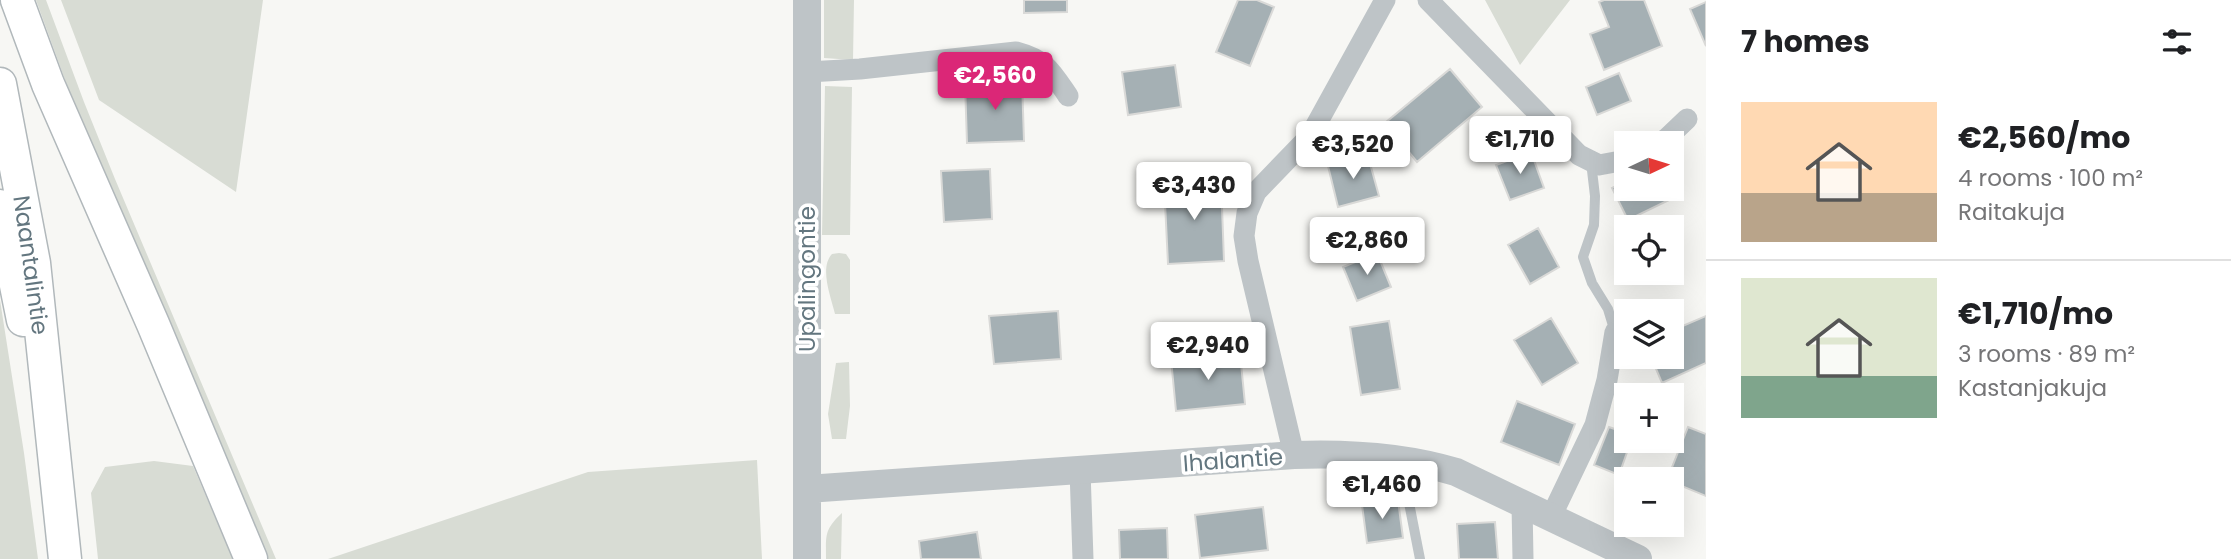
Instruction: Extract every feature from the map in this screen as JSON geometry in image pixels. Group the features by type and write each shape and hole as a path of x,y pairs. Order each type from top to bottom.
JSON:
{"main road":[{"path":"17,0 48,84 153,324 251,559"},
{"name":"Naantalintie","path":"0,84 34,263 65,559"},
{"name":"Naantalintie","path":"0,206 53,448"}],"street":[{"name":"Upalingontie","path":"807,0 807,559"},
{"path":"1294,456 1248,261 1244,236 1247,213 1256,192 1310,136 1385,0"},
{"path":"1429,0 1579,155 1599,165 1614,162"},
{"path":"808,72 1016,52 1036,57 1050,69 1068,96"},
{"path":"1674,131 1687,119"},
{"path":"1551,517 1595,425 1607,380 1614,338"},
{"name":"Ihalantie","path":"807,489 1294,456 1356,455 1400,459 1456,472 1637,559"},
{"path":"1080,470 1083,559"},
{"path":"1522,504 1523,559"}],"lane":[{"path":"1591,161 1595,196 1594,225 1583,257 1592,283 1608,309 1614,329"},
{"path":"1400,459 1420,559"}],"shaded area":[{"path":"36,0 46,0 115,179 276,559 265,559 76,110"},
{"path":"61,0 263,0 236,192 99,100"},
{"path":"824,0 854,0 853,60 824,58"},
{"path":"1485,0 1570,0 1520,65"},
{"path":"825,86 852,87 850,235 822,235"},
{"path":"832,254 846,254 850,260 850,314 835,314 827,283 828,260"},
{"path":"0,300 24,453 38,559 0,559"},
{"path":"849,362 850,406 846,439 832,439 828,414 836,363"},
{"path":"757,460 762,559 328,559 588,472"},
{"path":"154,461 193,466 233,559 98,559 91,493 105,467"},
{"path":"842,513 841,559 826,559 827,533"}],"building":[{"path":"1024,0 1067,0 1067,12 1024,13"},
{"path":"1238,0 1257,0 1274,7 1250,66 1216,52"},
{"path":"1644,0 1662,46 1604,70 1590,34 1609,27 1599,2"},
{"path":"1706,2 1706,46 1690,9"},
{"path":"1175,65 1181,107 1128,115 1122,72"},
{"path":"1450,69 1482,107 1417,162 1385,123"},
{"path":"1619,73 1631,101 1597,115 1586,87"},
{"path":"1022,81 1024,141 967,143 965,83"},
{"path":"1531,152 1544,188 1510,200 1496,165"},
{"path":"1368,156 1379,196 1338,207 1328,166"},
{"path":"990,169 992,219 944,222 941,171"},
{"path":"1221,180 1224,261 1168,264 1164,182"},
{"path":"1618,201 1667,201 1638,215 1626,215"},
{"path":"1538,228 1559,267 1530,284 1508,245"},
{"path":"1377,253 1391,287 1357,301 1343,267"},
{"path":"1058,311 1061,359 994,364 989,316"},
{"path":"1706,316 1706,363 1662,383 1656,369 1684,369 1684,325"},
{"path":"1551,318 1578,363 1542,385 1514,340"},
{"path":"1389,321 1400,389 1361,395 1350,327"},
{"path":"1240,353 1245,404 1176,411 1171,359"},
{"path":"1517,401 1575,424 1559,465 1501,442"},
{"path":"1609,427 1614,429 1614,453 1627,453 1622,467 1614,467 1614,473 1594,465"},
{"path":"1688,427 1706,434 1706,496 1684,487 1684,467 1672,467 1678,453 1684,453 1684,437"},
{"path":"1398,500 1403,538 1367,543 1362,505"},
{"path":"1263,507 1268,550 1200,558 1195,515"},
{"path":"1495,522 1498,559 1459,559 1457,524"},
{"path":"1167,528 1168,559 1120,559 1119,530"},
{"path":"977,532 981,559 921,559 919,541"}]}
